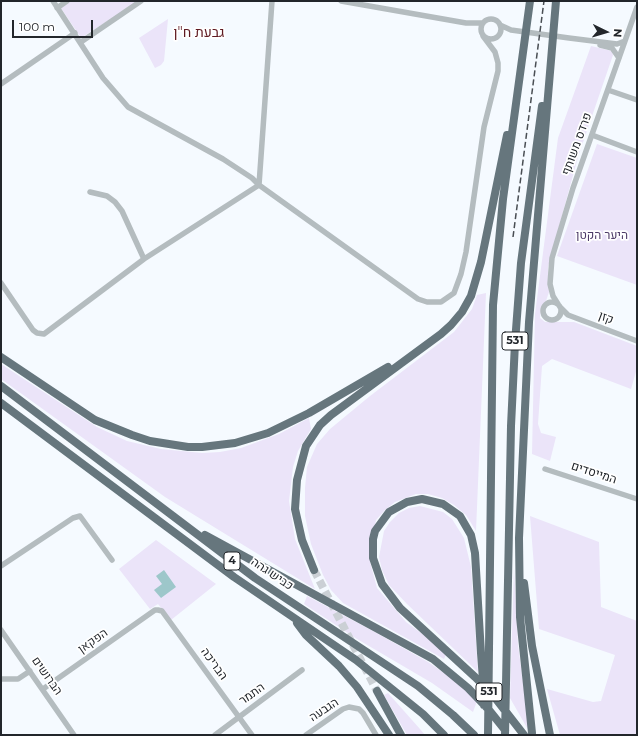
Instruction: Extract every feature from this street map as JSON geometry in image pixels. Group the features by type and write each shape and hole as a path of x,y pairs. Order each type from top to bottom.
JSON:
{"highway":[{"name":"531","path":"506,735 506,664 512,418 516,328 528,202 556,1"},
{"name":"531","path":"487,735 490,649 493,305 503,199 530,3"},
{"path":"314,570 302,540 295,509 297,480 306,446 320,426 331,415 451,325 462,312 471,296 476,282 499,181 530,3"},
{"path":"528,734 519,594 520,500 528,322 554,21"},
{"path":"1,357 96,420 115,429 150,441 202,447 235,444 268,433 309,413 428,343"},
{"name":"כביש גהה","path":"1,386 255,578 407,678 453,715 474,735"},
{"name":"כביש גהה","path":"1,404 234,578 356,660 435,725 444,735"},
{"path":"151,500 221,545 433,659 468,688 499,722 506,735"},
{"path":"487,735 480,636 475,553 471,535 464,521 450,507 430,500 414,500 395,508 378,524 373,539 372,558 382,584 400,608 496,699 528,734"},
{"path":"520,500 526,607 550,735"},
{"path":"292,617 306,635 339,666 357,687 378,716 389,735"},
{"path":"377,691 401,735"},
{"path":"435,725 439,735"}],"street":[{"path":"53,1 103,78 128,107 222,159 252,178 259,185 418,300 434,303 447,299 454,293 457,286 466,252 484,127 498,71 498,63 495,52 477,28 466,23"},
{"path":"57,8 67,1"},
{"path":"81,42 141,1"},
{"path":"259,185 272,1"},
{"path":"341,1 466,23 483,23 491,19 496,20 500,25 511,30 617,44 625,41"},
{"name":"פרדס משותף","path":"547,304 550,292 552,258 573,188 625,41 636,16 637,7"},
{"path":"482,34 483,23"},
{"path":"495,52 500,25"},
{"path":"482,34 490,39 511,30"},
{"path":"1,84 75,33"},
{"path":"569,38 612,48 619,58"},
{"path":"608,90 637,100"},
{"path":"592,135 637,152"},
{"path":"1,283 33,330 37,333 44,334 144,259 259,185"},
{"path":"90,192 107,196 115,202 122,211 144,259"},
{"path":"550,292 559,306 561,313 558,317"},
{"path":"559,306 553,302 547,304 544,308 546,316 553,319 568,315"},
{"name":"קזן","path":"559,306 568,315 637,341"},
{"name":"המייסדים","path":"545,469 637,499"},
{"path":"1,566 73,518 80,516 112,560"},
{"name":"הפקאן","path":"43,689 155,610"},
{"name":"הבריכה","path":"155,610 162,611 252,735"},
{"name":"הברושים","path":"1,630 74,735"},
{"name":"התמר","path":"215,735 302,670"},
{"path":"1,679 18,679 30,671"},
{"name":"הגבעה","path":"306,735 343,709 355,708 363,713 376,735"}],"green space":[{"path":"71,1 139,1 81,38 61,8"},
{"path":"168,19 164,61 161,65 155,68 139,38"},
{"path":"591,46 612,51 613,55 578,157 548,267 549,292 546,301 541,308 540,318 545,322 574,322 637,346 637,368 631,389 552,359 542,366 538,424 541,433 556,437 550,461 532,454 535,314 558,138"},
{"name":"היער הקטן","path":"597,144 637,158 637,285 557,256"},
{"path":"486,293 476,531 466,515 454,505 442,498 428,494 416,494 395,502 376,520 370,547 370,562 377,588 406,622 447,652 444,659 343,603 331,590 323,575 311,544 305,516 307,467 317,444 330,429 370,396 454,332 472,309 477,295"},
{"path":"1,364 97,427 127,441 161,449 202,453 220,452 241,448 279,434 309,418 311,429 298,451 293,467 289,501 295,539 315,589 165,497 1,379"},
{"path":"420,506 443,512 452,519 464,538 471,567 478,672 389,585 382,570 379,557 384,531 399,513 409,508"},
{"path":"530,516 599,542 601,607 637,621 637,735 560,735 547,689 593,702 601,701 615,655 539,629"},
{"path":"156,540 216,584 171,620 158,604 150,609 119,569"},
{"path":"514,568 518,645 530,733 510,698"},
{"path":"307,596 428,662 450,677 477,701 473,712 432,683 357,639 304,604"},
{"path":"388,693 425,735 407,735 384,695"}],"water":[{"path":"164,570 176,587 161,598 154,590 162,584 156,576"}],"tunnel":[{"path":"314,570 377,691"}],"railway":[{"path":"513,237 544,1"}],"district":[{"name":"גבעת ח\"ן","path":"199,33"}]}
